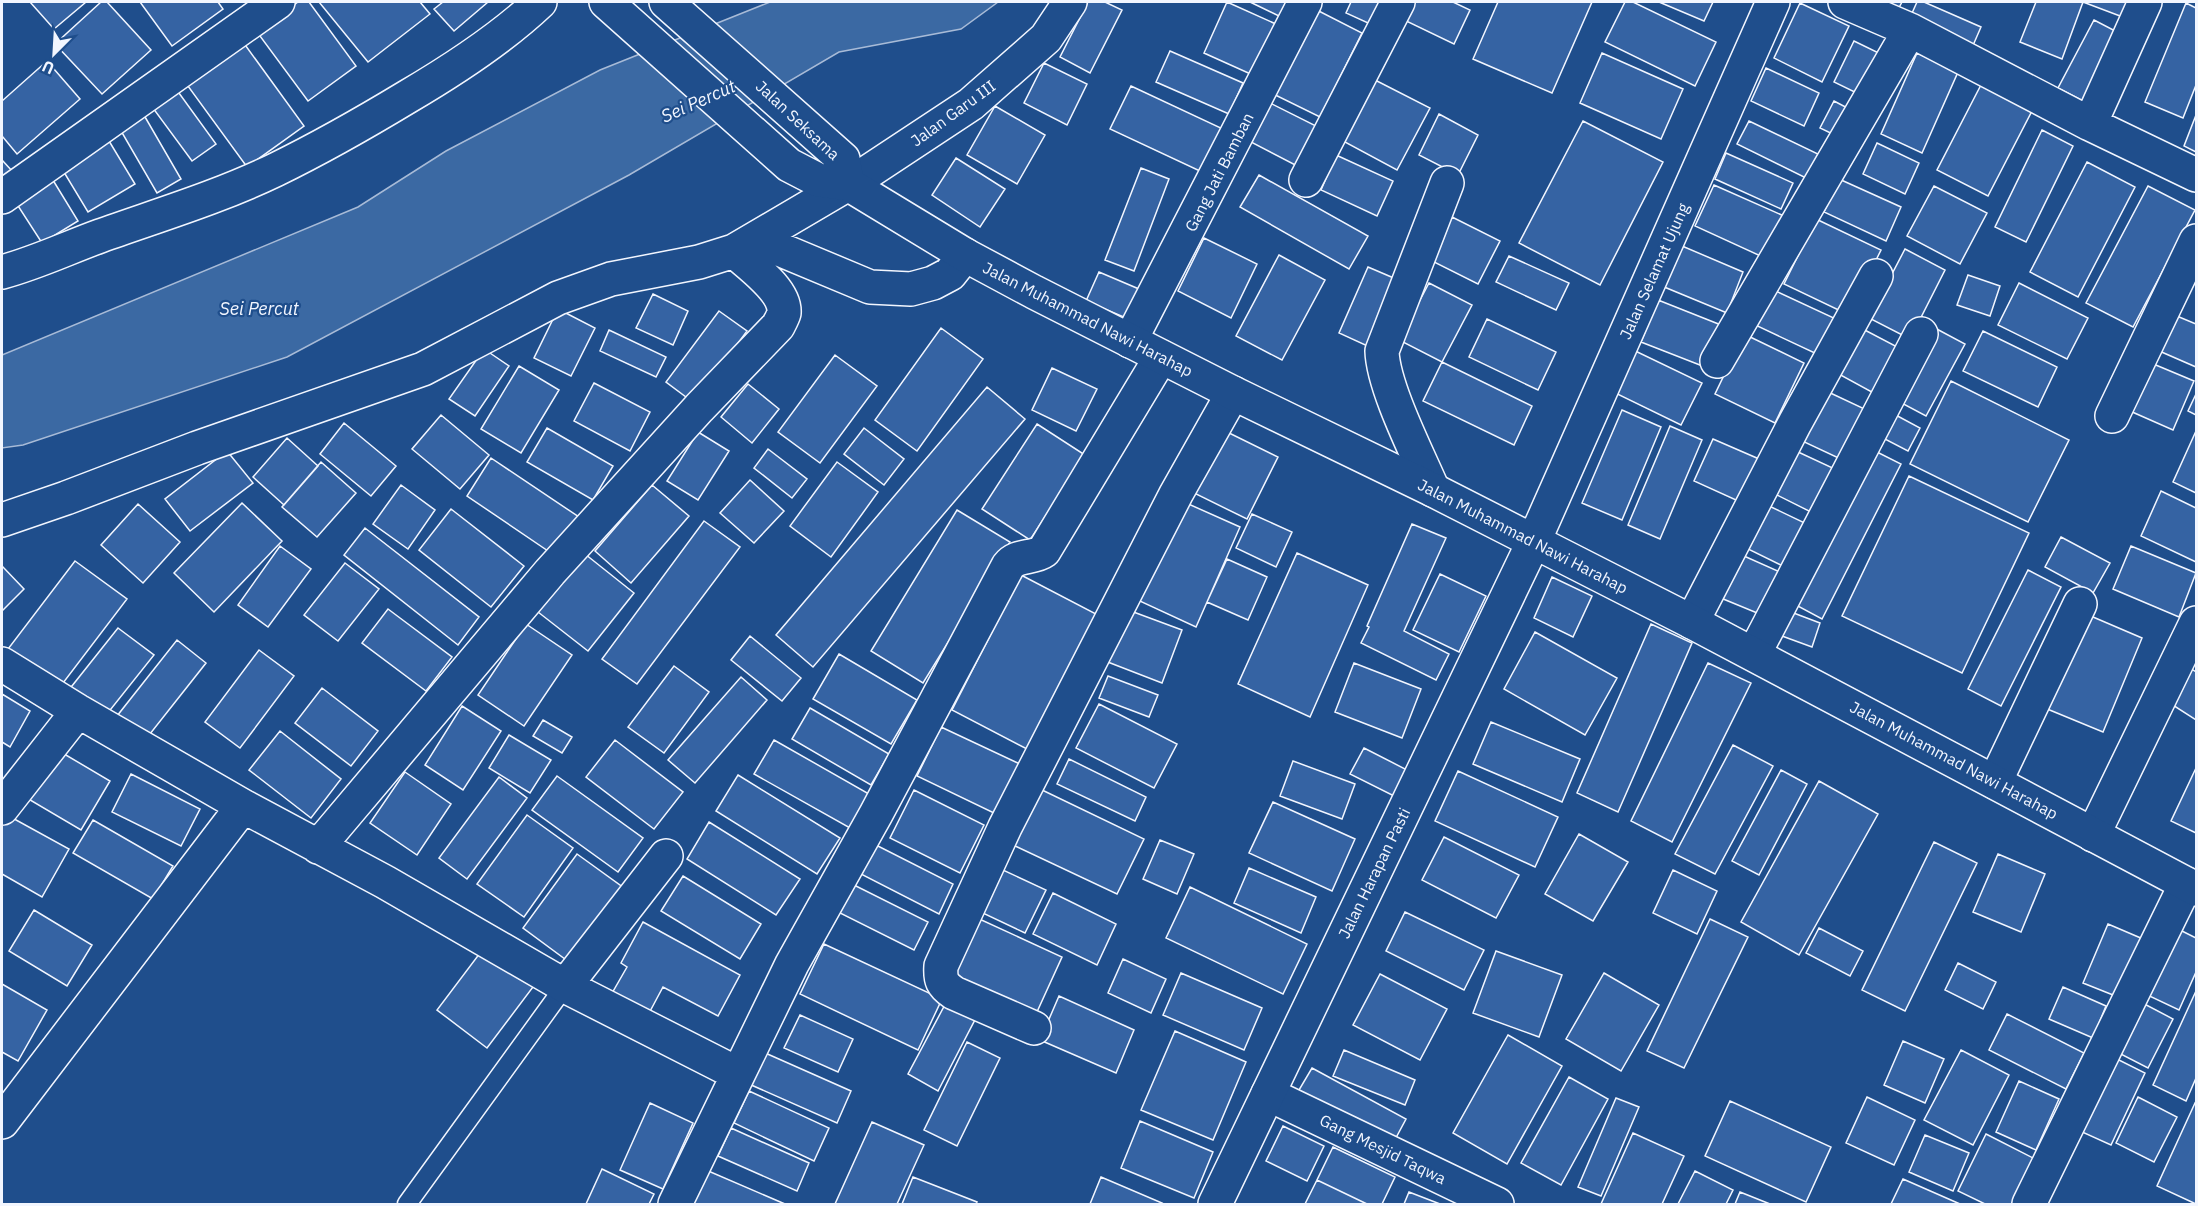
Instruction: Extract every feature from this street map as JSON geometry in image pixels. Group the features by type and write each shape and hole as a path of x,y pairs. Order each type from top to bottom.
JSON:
{"street":[{"path":"2,197 278,2"},
{"path":"2,272 177,211 284,166 431,83 493,40 540,2"},
{"name":"Jalan Seksama","path":"610,5 789,165 818,180 848,184 843,159 666,2"},
{"name":"Jalan Garu III","path":"2,520 208,444 423,369 558,298 611,279 699,262 744,245 848,184 971,104 1046,38 1070,2"},
{"name":"Gang Jati Bamban","path":"1130,341 1305,2"},
{"path":"1306,180 1398,2"},
{"name":"Jalan Selamat Ujung","path":"1534,541 1773,2"},
{"path":"1845,2 1910,30 2090,124 2196,175"},
{"path":"2090,124 2145,2"},
{"path":"1716,361 1910,30"},
{"path":"1433,490 1394,399 1382,360 1382,351 1447,183"},
{"name":"Jalan Muhammad Nawi Harahap","path":"848,184 965,255 1034,292 1233,393 1433,490 1692,622 2191,886"},
{"path":"2112,416 2196,241"},
{"path":"744,245 870,287 911,289 933,283 950,274 965,255"},
{"path":"318,847 550,572 699,408 778,326 784,313 782,301 744,245"},
{"path":"1692,622 1795,423 1876,276"},
{"path":"1754,654 1921,334"},
{"path":"675,1204 792,964 876,814 1008,566 1017,558 1036,556 1044,551 1161,357"},
{"path":"1034,1028 943,986 940,977 941,966 1005,827 1176,494 1233,393"},
{"name":"Jalan Harapan Pasti","path":"1215,1204 1534,541"},
{"path":"1995,782 2080,604"},
{"path":"2093,835 2196,623"},
{"path":"2,664 78,711 243,806 385,882 565,986 738,1074"},
{"path":"2,808 78,711"},
{"path":"2,1122 243,806"},
{"path":"565,986 666,856"},
{"path":"2030,1204 2191,886"},
{"name":"Gang Mesjid Taqwa","path":"1268,1094 1497,1204"}],"lane":[{"path":"406,1204 565,986"}],"water":[{"name":"Sei Percut","path":"770,2 998,2 961,29 839,52 629,175 287,357 23,445 2,448 2,355 358,207 446,151 600,70"}],"building":[{"path":"30,2 86,2 54,29"},
{"path":"101,2 107,2 151,50 102,94 55,44"},
{"path":"140,2 218,2 223,9 172,46"},
{"path":"298,2 309,2 356,66 308,101 257,32"},
{"path":"319,2 420,2 430,14 368,62"},
{"path":"443,2 488,2 454,31 434,9"},
{"path":"1088,2 1105,2 1122,10 1090,73 1060,57"},
{"path":"1227,2 1278,25 1255,76 1204,53"},
{"path":"1250,2 1291,2 1283,18"},
{"path":"1351,2 1391,2 1379,28 1346,13"},
{"path":"1411,2 1453,2 1470,10 1454,44 1402,19"},
{"path":"1498,2 1592,2 1552,93 1473,59"},
{"path":"1625,2 1633,2 1716,42 1695,86 1605,42"},
{"path":"1659,2 1713,2 1704,21"},
{"path":"1874,2 1902,2 1896,13"},
{"path":"1917,2 1924,2 1981,27 1971,50 1908,22"},
{"path":"2036,2 2083,2 2062,59 2020,42"},
{"path":"2083,2 2135,2 2128,19"},
{"path":"1800,3 1849,26 1822,82 1774,58"},
{"path":"2186,3 2196,8 2196,85 2183,118 2145,102"},
{"path":"1307,5 1362,33 1320,117 1265,90"},
{"path":"2094,20 2123,35 2087,103 2058,88"},
{"path":"1854,41 1889,58 1869,99 1834,82"},
{"path":"243,42 304,126 247,167 185,82"},
{"path":"1170,51 1243,83 1229,114 1156,82"},
{"path":"1602,53 1683,89 1661,139 1580,103"},
{"path":"1917,53 1958,72 1922,153 1881,134"},
{"path":"47,61 80,99 17,154 2,136 2,101"},
{"path":"1044,63 1087,84 1067,125 1024,103"},
{"path":"1766,68 1819,93 1804,126 1751,101"},
{"path":"1375,80 1430,108 1397,170 1343,141"},
{"path":"1983,81 2034,107 1988,196 1937,170"},
{"path":"171,82 216,144 192,161 147,100"},
{"path":"1131,86 1223,129 1202,172 1110,129"},
{"path":"1834,101 1859,114 1845,140 1820,128"},
{"path":"1268,102 1322,129 1301,168 1249,141"},
{"path":"995,106 1045,135 1017,184 967,155"},
{"path":"141,110 181,179 157,193 117,124"},
{"path":"1439,114 1478,135 1458,175 1419,155"},
{"path":"2196,115 2196,152 2184,146"},
{"path":"1583,121 1663,162 1600,285 1519,243"},
{"path":"1749,121 1818,154 1806,178 1737,144"},
{"path":"2042,130 2073,146 2026,242 1995,227"},
{"path":"103,131 135,184 88,212 56,159"},
{"path":"1877,143 1919,163 1905,194 1863,174"},
{"path":"1726,153 1793,183 1781,209 1715,179"},
{"path":"1336,155 1393,181 1377,216 1321,190"},
{"path":"956,158 1005,189 980,227 932,195"},
{"path":"2,160 13,172 2,182"},
{"path":"2087,162 2135,187 2078,297 2030,272"},
{"path":"1141,168 1169,179 1134,271 1105,260"},
{"path":"48,172 78,221 42,243 11,195"},
{"path":"1259,175 1368,236 1349,269 1240,207"},
{"path":"1839,179 1901,207 1886,241 1824,212"},
{"path":"1714,185 1784,216 1765,258 1695,226"},
{"path":"1934,186 1987,213 1960,264 1907,236"},
{"path":"2148,186 2195,210 2133,327 2086,303"},
{"path":"1452,217 1500,241 1478,284 1430,260"},
{"path":"1816,219 1881,250 1849,315 1784,284"},
{"path":"1204,238 1257,264 1231,318 1178,291"},
{"path":"1675,243 1743,272 1727,313 1657,284"},
{"path":"1905,249 1945,270 1910,339 1869,318"},
{"path":"1279,255 1325,280 1282,360 1236,336"},
{"path":"1509,256 1569,283 1556,310 1496,282"},
{"path":"1368,267 1403,282 1374,349 1339,333"},
{"path":"1099,272 1146,292 1133,321 1086,301"},
{"path":"1968,275 2000,286 1990,316 1957,305"},
{"path":"1429,283 1472,305 1442,362 1399,340"},
{"path":"2019,283 2088,318 2067,359 1998,325"},
{"path":"1767,287 1836,319 1819,355 1751,323"},
{"path":"653,294 688,311 673,345 636,328"},
{"path":"1658,300 1721,325 1705,367 1641,342"},
{"path":"558,309 595,328 571,376 534,358"},
{"path":"719,311 747,331 694,403 666,382"},
{"path":"2172,314 2196,324 2196,367 2157,350"},
{"path":"1487,319 1556,352 1538,390 1469,357"},
{"path":"1859,327 1903,350 1879,396 1835,372"},
{"path":"1933,327 1965,344 1926,416 1894,399"},
{"path":"941,328 983,359 917,451 875,420"},
{"path":"609,330 666,357 656,377 600,351"},
{"path":"1983,331 2057,367 2038,407 1963,371"},
{"path":"1744,334 1804,363 1775,423 1715,394"},
{"path":"1627,347 1702,383 1681,425 1607,389"},
{"path":"484,349 509,366 475,416 449,399"},
{"path":"835,355 877,386 820,463 778,432"},
{"path":"1442,362 1532,406 1514,445 1423,401"},
{"path":"2151,363 2194,381 2173,430 2130,411"},
{"path":"519,366 559,390 521,453 481,429"},
{"path":"1052,368 1097,389 1076,431 1032,410"},
{"path":"1951,381 2069,440 2028,522 1910,464"},
{"path":"594,383 650,412 630,451 574,421"},
{"path":"748,384 779,409 752,443 721,417"},
{"path":"987,387 1025,419 813,667 776,635"},
{"path":"1824,390 1871,412 1847,462 1800,440"},
{"path":"2196,394 2196,415 2188,411"},
{"path":"1622,410 1661,427 1622,520 1582,503"},
{"path":"1892,413 1920,428 1908,451 1879,436"},
{"path":"441,415 489,455 460,489 412,449"},
{"path":"344,423 396,466 371,496 320,454"},
{"path":"1037,424 1085,455 1030,540 982,509"},
{"path":"1670,426 1702,440 1660,539 1628,525"},
{"path":"547,428 613,466 593,500 527,462"},
{"path":"864,428 904,459 884,485 844,454"},
{"path":"1221,429 1278,457 1247,519 1190,491"},
{"path":"2196,431 2196,493 2173,482"},
{"path":"698,432 729,451 698,500 667,481"},
{"path":"287,438 318,466 284,505 253,477"},
{"path":"1713,439 1766,462 1747,505 1694,481"},
{"path":"768,449 807,479 792,498 754,468"},
{"path":"1873,450 1901,464 1822,619 1794,604"},
{"path":"227,451 253,483 190,531 165,499"},
{"path":"1796,451 1837,470 1815,514 1775,494"},
{"path":"491,458 579,517 554,555 467,496"},
{"path":"321,462 356,493 317,537 282,507"},
{"path":"837,462 878,492 831,557 790,526"},
{"path":"1909,476 2029,533 1962,673 1842,616"},
{"path":"750,480 784,511 754,543 720,513"},
{"path":"401,485 435,510 408,549 373,524"},
{"path":"652,485 689,516 631,583 595,551"},
{"path":"2161,491 2196,508 2196,562 2141,536"},
{"path":"1175,498 1240,527 1196,627 1131,597"},
{"path":"242,503 282,541 214,612 174,573"},
{"path":"138,504 180,542 143,583 101,545"},
{"path":"1767,505 1809,525 1787,568 1746,548"},
{"path":"451,509 524,566 491,607 419,550"},
{"path":"957,510 1010,542 923,683 871,651"},
{"path":"1252,514 1292,532 1276,567 1236,548"},
{"path":"704,521 740,547 637,684 602,659"},
{"path":"1412,524 1446,538 1404,631 1449,654 1436,680 1361,643"},
{"path":"365,528 479,617 458,645 344,555"},
{"path":"2061,537 2110,563 2093,593 2045,567"},
{"path":"280,546 311,569 268,627 238,605"},
{"path":"2131,546 2196,573 2179,617 2113,589"},
{"path":"1735,552 1780,572 1762,615 1716,596"},
{"path":"1297,553 1368,585 1310,717 1238,684"},
{"path":"585,554 634,593 588,651 538,612"},
{"path":"1227,559 1267,577 1248,620 1207,602"},
{"path":"75,561 127,599 60,687 8,649"},
{"path":"345,563 379,589 338,641 304,615"},
{"path":"2,566 24,589 2,611"},
{"path":"2028,570 2061,587 2001,706 1968,689"},
{"path":"1440,574 1486,596 1459,652 1413,630"},
{"path":"1021,575 1096,614 1027,749 952,710"},
{"path":"1552,577 1592,596 1573,637 1534,618"},
{"path":"1120,607 1182,630 1162,683 1100,659"},
{"path":"388,609 452,657 426,691 362,643"},
{"path":"2079,611 2142,638 2103,732 2040,706"},
{"path":"1791,612 1820,623 1812,647 1782,636"},
{"path":"526,624 572,655 524,726 478,695"},
{"path":"1651,624 1692,643 1618,812 1577,793"},
{"path":"118,628 154,655 103,719 68,691"},
{"path":"1535,632 1617,678 1585,735 1504,689"},
{"path":"750,636 801,678 782,701 731,660"},
{"path":"177,640 206,663 146,739 117,716"},
{"path":"259,650 294,676 240,748 205,722"},
{"path":"839,654 917,700 891,744 813,699"},
{"path":"1354,663 1421,689 1402,738 1335,712"},
{"path":"1708,663 1751,683 1672,842 1631,821"},
{"path":"674,666 709,692 664,753 628,727"},
{"path":"2190,668 2196,672 2196,720 2168,702"},
{"path":"1108,676 1158,695 1149,717 1099,698"},
{"path":"741,677 767,700 695,783 668,760"},
{"path":"322,688 378,731 351,766 295,723"},
{"path":"2,694 30,711 10,747 2,742"},
{"path":"1099,704 1177,744 1154,788 1076,748"},
{"path":"462,706 501,731 463,790 425,765"},
{"path":"810,708 889,754 871,785 792,739"},
{"path":"543,720 572,737 562,753 533,736"},
{"path":"1491,722 1580,759 1562,802 1473,764"},
{"path":"941,727 1020,764 996,814 917,776"},
{"path":"280,731 341,779 311,818 249,770"},
{"path":"509,735 551,760 530,793 489,768"},
{"path":"615,740 683,792 654,829 586,777"},
{"path":"774,740 869,794 850,828 754,774"},
{"path":"1733,745 1773,766 1715,874 1675,854"},
{"path":"54,748 110,781 81,830 25,797"},
{"path":"1364,748 1409,771 1396,797 1350,774"},
{"path":"1069,759 1146,797 1135,821 1057,784"},
{"path":"1293,761 1355,784 1342,819 1280,796"},
{"path":"2196,768 2196,833 2171,821"},
{"path":"1781,770 1807,784 1759,875 1732,861"},
{"path":"1458,771 1558,817 1535,867 1435,821"},
{"path":"405,772 451,804 417,855 370,823"},
{"path":"131,774 200,809 181,846 112,812"},
{"path":"738,775 840,838 817,874 716,811"},
{"path":"557,776 643,838 618,872 532,810"},
{"path":"499,777 527,798 467,879 439,858"},
{"path":"1819,781 1878,814 1799,955 1741,922"},
{"path":"1040,789 1144,839 1117,894 1013,845"},
{"path":"914,790 984,825 960,873 890,838"},
{"path":"1273,802 1355,839 1332,891 1249,853"},
{"path":"7,815 69,849 42,897 2,874 2,825"},
{"path":"527,815 573,848 524,917 477,884"},
{"path":"93,820 173,866 153,899 73,853"},
{"path":"709,822 800,879 776,915 687,859"},
{"path":"1579,834 1628,862 1593,921 1545,894"},
{"path":"1444,837 1519,875 1496,918 1422,880"},
{"path":"1160,840 1194,854 1177,894 1143,879"},
{"path":"1934,842 1977,863 1905,1011 1862,990"},
{"path":"872,843 953,884 939,914 857,872"},
{"path":"577,854 624,888 569,962 523,928"},
{"path":"1998,854 2045,874 2021,932 1973,912"},
{"path":"990,864 1046,890 1025,933 970,907"},
{"path":"1249,868 1316,897 1301,933 1234,903"},
{"path":"1673,870 1717,891 1697,934 1653,913"},
{"path":"683,876 761,924 740,959 661,911"},
{"path":"844,880 928,922 914,950 830,908"},
{"path":"1190,887 1307,944 1283,994 1166,938"},
{"path":"1053,893 1116,924 1097,965 1033,934"},
{"path":"34,910 92,945 67,986 9,951"},
{"path":"1405,912 1484,950 1464,990 1386,951"},
{"path":"975,917 1062,957 1036,1014 949,974"},
{"path":"1710,919 1748,937 1684,1068 1647,1051"},
{"path":"643,922 740,975 718,1016 663,987 648,1015 611,995 627,967 621,963"},
{"path":"2108,924 2143,939 2118,997 2083,983"},
{"path":"2174,927 2196,938 2196,972 2179,1010 2143,993"},
{"path":"1819,928 1863,951 1850,976 1806,953"},
{"path":"824,944 942,999 918,1050 800,994"},
{"path":"483,949 533,987 487,1048 437,1010"},
{"path":"1496,951 1562,975 1539,1037 1473,1013"},
{"path":"1123,959 1166,979 1151,1013 1108,993"},
{"path":"1958,963 1996,982 1983,1009 1945,990"},
{"path":"1181,973 1262,1008 1244,1050 1163,1015"},
{"path":"1604,973 1659,1005 1621,1071 1566,1039"},
{"path":"1380,974 1447,1009 1420,1060 1353,1025"},
{"path":"2,984 47,1010 18,1061 2,1052"},
{"path":"2063,987 2106,1006 2093,1038 2049,1019"},
{"path":"2196,991 2196,1078 2186,1101 2153,1085"},
{"path":"1059,996 1134,1030 1116,1073 1040,1040"},
{"path":"2133,998 2173,1019 2148,1068 2107,1047"},
{"path":"948,999 978,1014 938,1091 908,1074"},
{"path":"2007,1014 2084,1053 2066,1089 1989,1050"},
{"path":"800,1015 853,1039 838,1072 784,1048"},
{"path":"1175,1031 1246,1062 1213,1140 1141,1110"},
{"path":"1508,1035 1562,1066 1507,1164 1453,1133"},
{"path":"1903,1041 1944,1059 1925,1103 1884,1085"},
{"path":"967,1042 1000,1058 957,1146 924,1130"},
{"path":"1344,1050 1415,1080 1405,1105 1333,1076"},
{"path":"1961,1050 2009,1075 1973,1145 1924,1120"},
{"path":"763,1052 851,1091 837,1123 749,1084"},
{"path":"2107,1054 2145,1073 2111,1145 2071,1127"},
{"path":"1312,1068 1406,1119 1391,1147 1296,1095"},
{"path":"1569,1077 1608,1099 1561,1185 1521,1163"},
{"path":"2019,1081 2059,1099 2036,1150 1996,1132"},
{"path":"749,1091 829,1128 814,1161 734,1123"},
{"path":"1867,1097 1915,1120 1894,1165 1846,1143"},
{"path":"2138,1097 2177,1117 2154,1162 2116,1143"},
{"path":"1616,1098 1639,1107 1601,1196 1578,1187"},
{"path":"1730,1101 1831,1147 1806,1202 1705,1156"},
{"path":"650,1103 693,1123 663,1189 620,1170"},
{"path":"2196,1104 2196,1204 2157,1186"},
{"path":"1140,1121 1213,1152 1194,1198 1121,1168"},
{"path":"872,1122 924,1145 897,1204 835,1204"},
{"path":"1283,1126 1324,1146 1307,1181 1266,1161"},
{"path":"731,1128 809,1163 797,1191 718,1156"},
{"path":"1633,1133 1684,1156 1662,1204 1601,1204"},
{"path":"1986,1134 2035,1159 2012,1204 1985,1204 1958,1191"},
{"path":"1925,1135 1969,1153 1953,1191 1909,1172"},
{"path":"1333,1147 1395,1177 1382,1204 1367,1204 1317,1180"},
{"path":"602,1169 654,1194 649,1204 586,1204"},
{"path":"706,1170 785,1204 691,1204"},
{"path":"1695,1171 1733,1190 1726,1204 1678,1204"},
{"path":"913,1177 977,1202 976,1204 902,1204"},
{"path":"1101,1177 1162,1203 1090,1204"},
{"path":"1903,1179 1960,1204 1891,1204"},
{"path":"1317,1180 1367,1204 1305,1204"},
{"path":"1409,1192 1440,1204 1404,1204"},
{"path":"1740,1192 1770,1204 1735,1204"}]}
